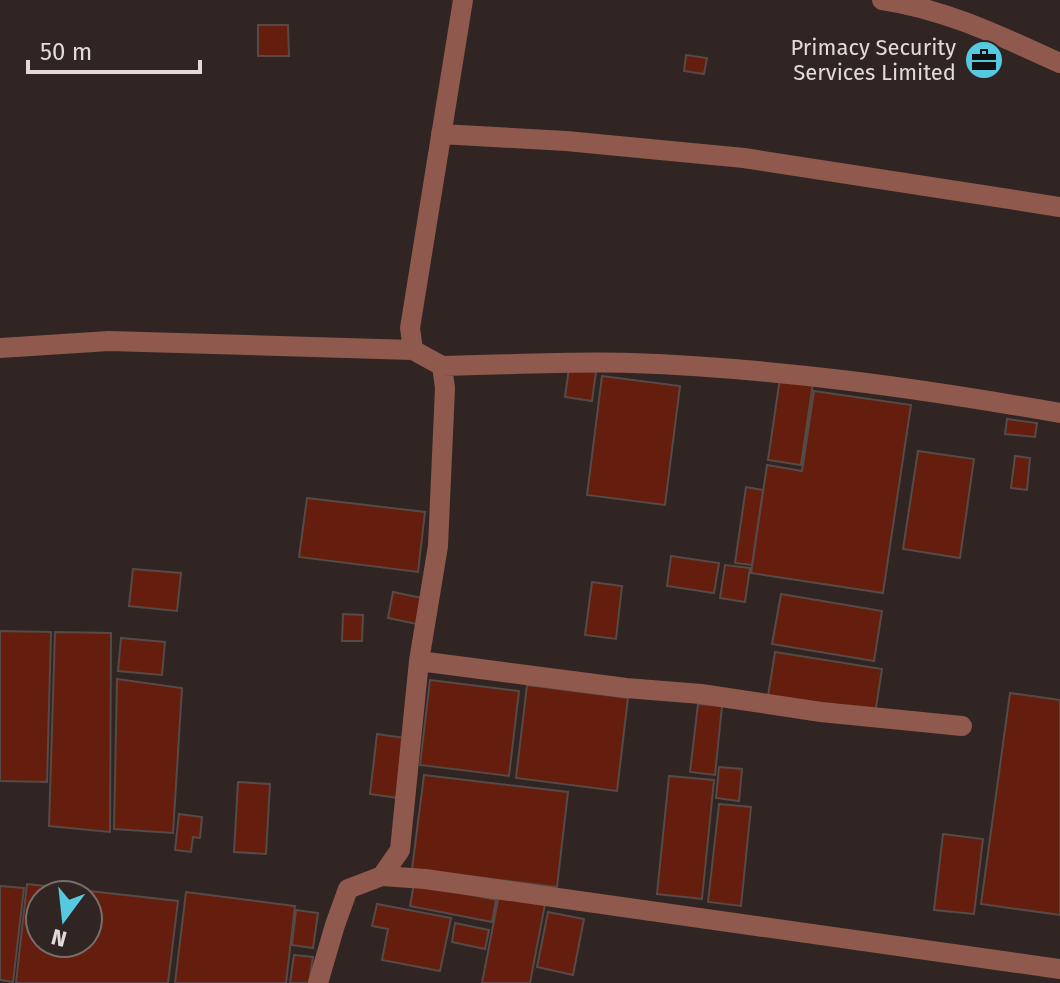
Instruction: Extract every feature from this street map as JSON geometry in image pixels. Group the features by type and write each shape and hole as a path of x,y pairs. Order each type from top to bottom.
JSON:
{"street":[{"path":"413,350 410,328 463,0"},
{"path":"882,0 918,5 991,32 1060,63"},
{"path":"441,134 566,141 744,158 1060,207"},
{"path":"0,348 109,341 413,350 442,366 630,363 789,374 926,390 1060,413"},
{"path":"382,876 400,850 419,661 438,546 445,388 442,366"},
{"path":"419,661 701,694 821,712 962,726"},
{"path":"318,983 348,889 382,876 425,879 1060,969"}],"building":[{"path":"258,25 288,25 289,56 258,56"},
{"path":"686,55 707,58 704,74 684,71"},
{"path":"569,368 596,372 592,401 565,397"},
{"path":"602,376 680,386 665,505 587,495"},
{"path":"780,378 813,383 801,465 768,460"},
{"path":"814,391 911,405 883,593 751,573 767,465 802,471"},
{"path":"1007,419 1037,423 1035,437 1005,434"},
{"path":"918,451 974,459 960,558 903,549"},
{"path":"1015,456 1030,458 1027,490 1011,488"},
{"path":"746,487 763,490 752,565 735,563"},
{"path":"307,498 425,512 418,572 299,557"},
{"path":"671,556 719,563 714,593 667,586"},
{"path":"725,565 750,568 745,602 720,598"},
{"path":"133,569 181,573 177,611 129,606"},
{"path":"592,582 622,586 616,639 585,635"},
{"path":"393,592 422,598 417,624 388,618"},
{"path":"781,594 882,611 874,661 772,644"},
{"path":"343,614 363,615 362,641 342,641"},
{"path":"0,631 51,632 47,782 0,781"},
{"path":"55,632 111,633 110,832 49,826"},
{"path":"121,638 165,642 162,675 118,671"},
{"path":"775,652 882,669 875,714 768,696"},
{"path":"117,679 182,688 173,833 114,829"},
{"path":"430,680 519,691 509,776 420,765"},
{"path":"527,685 628,698 617,791 516,778"},
{"path":"1010,693 1060,700 1060,915 981,904"},
{"path":"698,704 722,706 715,775 690,772"},
{"path":"377,734 405,738 398,798 370,794"},
{"path":"719,767 742,769 739,801 716,798"},
{"path":"424,775 568,792 557,887 412,869"},
{"path":"669,776 714,780 702,899 657,894"},
{"path":"238,782 270,784 266,854 234,852"},
{"path":"719,804 751,807 741,906 708,902"},
{"path":"179,814 202,817 200,838 193,837 191,852 175,850"},
{"path":"943,834 983,839 974,914 934,910"},
{"path":"414,883 496,900 492,922 410,906"},
{"path":"0,886 24,888 13,982 0,980"},
{"path":"186,892 295,906 286,983 175,983"},
{"path":"104,893 178,901 168,983 16,983 24,911 24,959 104,959"},
{"path":"499,895 545,904 530,983 482,983"},
{"path":"377,904 451,918 440,971 382,960 388,929 372,926"},
{"path":"296,910 318,913 313,948 292,945"},
{"path":"548,912 584,919 573,975 537,967"},
{"path":"455,923 489,930 485,949 452,942"},
{"path":"294,955 313,957 309,983 290,983"}],"place":[{"name":"Primacy Security Services Limited","path":"984,60"}]}
